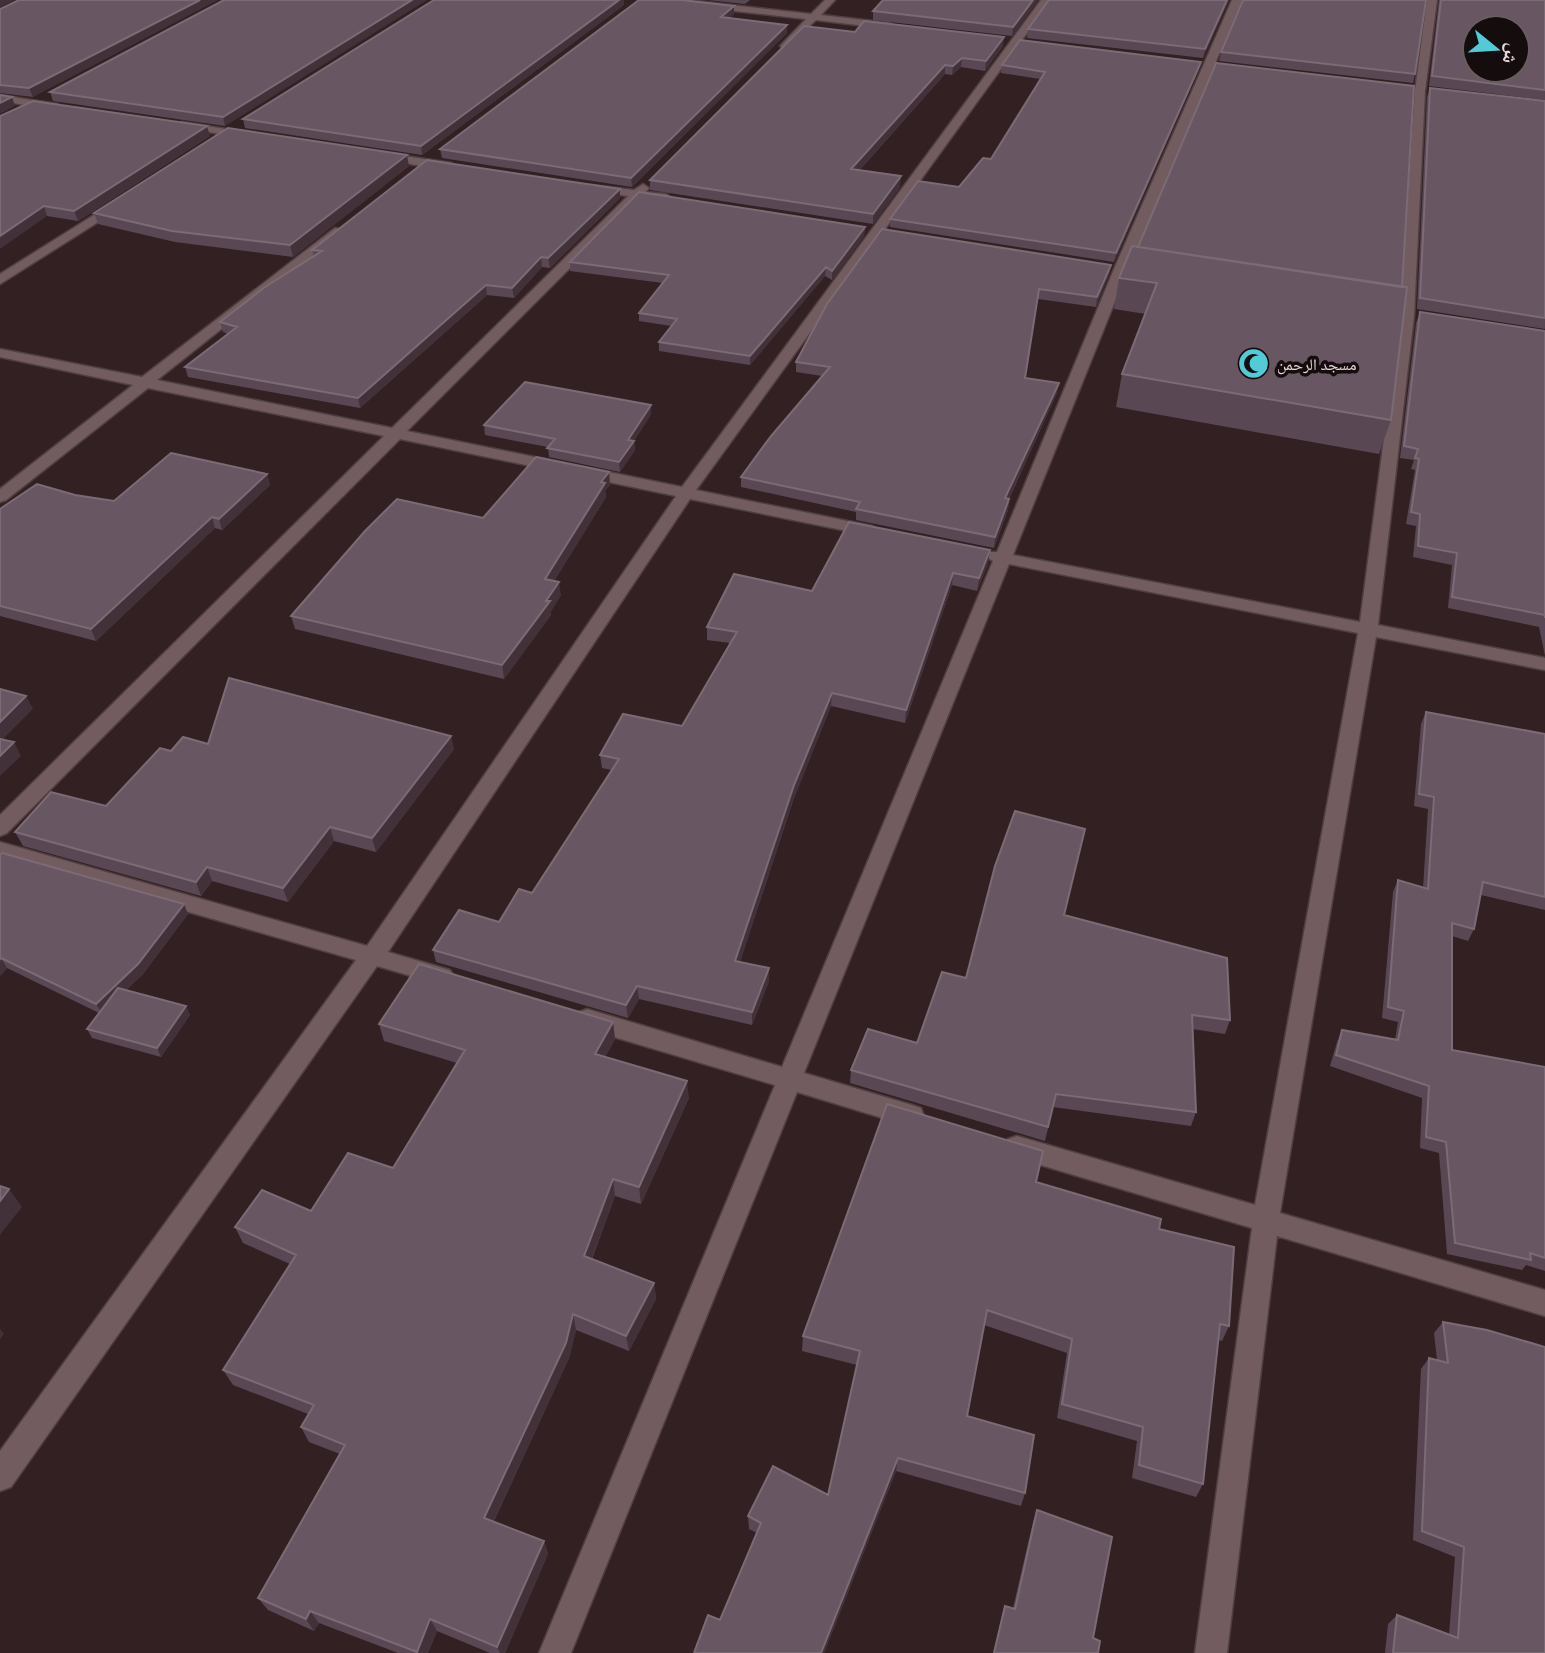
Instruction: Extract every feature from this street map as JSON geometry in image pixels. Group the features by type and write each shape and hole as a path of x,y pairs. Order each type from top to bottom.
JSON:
{"street":[{"path":"662,0 908,28"},
{"path":"774,57 830,0"},
{"path":"0,1476 373,955 686,493 1046,0"},
{"path":"555,1653 1121,269 1237,0"},
{"path":"1211,1653 1266,1220 1368,629 1407,316 1420,91 1432,0"},
{"path":"11,115 46,97"},
{"path":"0,98 72,109"},
{"path":"163,123 267,138"},
{"path":"372,155 464,169"},
{"path":"0,828 657,174"},
{"path":"584,186 677,200"},
{"path":"0,280 125,199"},
{"path":"0,497 349,222"},
{"path":"0,353 885,534"},
{"path":"978,552 1545,664"},
{"path":"0,850 466,983"},
{"path":"560,1011 934,1122"},
{"path":"1000,1142 1545,1303"}],"building":[{"path":"19,0 200,0 29,88 0,85 0,9"},
{"path":"224,0 412,0 223,117 50,92"},
{"path":"434,0 619,0 421,146 243,119"},
{"path":"639,0 681,0 734,6 721,17 787,25 631,178 440,149"},
{"path":"883,0 1033,0 1013,27 873,11"},
{"path":"1049,0 1227,0 1205,49 1028,29"},
{"path":"1243,0 1426,0 1415,74 1221,52"},
{"path":"1441,0 1545,0 1545,90 1497,84 1531,84 1531,14 1461,14 1461,80 1432,76"},
{"path":"864,21 1004,37 986,61 962,58 953,66 945,65 851,169 901,176 873,214 650,180 804,26 855,32"},
{"path":"1020,40 1201,62 1116,253 890,219 918,181 959,187 983,158 991,159 1045,72 1002,65"},
{"path":"1216,63 1414,86 1402,287 1138,247"},
{"path":"1430,88 1545,101 1545,318 1420,298"},
{"path":"0,95 12,97 0,103"},
{"path":"33,101 207,126 74,211 44,206 0,236 0,116"},
{"path":"228,128 407,155 290,245 172,231 94,213"},
{"path":"427,160 620,189 548,258 541,257 512,288 486,285 358,398 185,367 237,327 220,322 265,287 322,251 312,250"},
{"path":"639,192 865,227 832,271 826,267 750,356 659,342 677,319 639,313 669,275 570,262"},
{"path":"882,229 1111,265 1097,297 1039,289 1025,378 1059,383 1005,498 1009,499 995,537 856,509 860,502 741,477 771,436 830,367 796,362 827,304"},
{"name":"مسجد الرحمن","path":"1132,246 1407,287 1391,420 1122,374 1157,283 1119,278"},
{"path":"1420,312 1545,331 1545,615 1452,597 1457,553 1418,546 1420,514 1411,512 1418,449 1404,446"},
{"path":"525,382 651,405 628,440 634,441 619,462 547,448 555,439 484,425"},
{"path":"171,453 267,474 219,519 212,517 91,629 0,606 0,509 37,484 75,495 114,501"},
{"path":"536,457 609,472 601,482 605,483 545,579 559,582 546,601 550,601 502,665 291,616 365,531 397,499 483,518"},
{"path":"849,522 990,550 979,578 953,573 906,710 832,693 794,785 735,961 769,968 752,1012 637,986 626,1005 433,950 459,910 499,922 519,889 532,893 619,759 600,755 623,714 682,726 737,632 707,627 734,574 812,591"},
{"path":"229,678 451,736 372,838 330,827 283,888 207,867 196,882 15,832 51,792 106,806 160,748 171,751 183,737 208,744"},
{"path":"0,689 26,696 0,722"},
{"path":"1426,712 1545,734 1545,897 1483,882 1474,929 1452,923 1452,1050 1545,1067 1545,1258 1530,1253 1531,1260 1455,1243 1446,1142 1426,1137 1429,1086 1336,1055 1342,1030 1398,1040 1404,1011 1388,1007 1398,880 1428,889 1434,797 1419,794"},
{"path":"0,739 14,742 0,756"},
{"path":"1015,811 1085,829 1064,915 1227,958 1230,1020 1192,1015 1196,1112 1056,1094 1048,1127 851,1070 868,1029 917,1043 942,972 966,978 995,866"},
{"path":"2,853 184,904 138,964 96,1004 0,959"},
{"path":"419,964 613,1022 595,1054 687,1081 639,1187 613,1179 584,1256 654,1283 626,1336 573,1314 566,1343 484,1518 544,1541 497,1647 430,1619 417,1652 310,1611 306,1619 258,1598 345,1445 301,1427 314,1405 223,1370 296,1255 235,1227 262,1190 311,1211 348,1153 393,1168 465,1050 379,1024"},
{"path":"118,988 186,1006 157,1048 87,1029"},
{"path":"887,1104 1043,1151 1036,1182 1161,1219 1159,1229 1234,1247 1229,1326 1220,1324 1203,1484 1139,1465 1143,1427 1062,1404 1072,1339 987,1310 967,1416 1034,1435 1025,1493 898,1458 821,1653 694,1653 708,1615 720,1620 761,1523 748,1516 773,1466 828,1495 860,1351 803,1336"},
{"path":"0,1186 9,1189 0,1201"},
{"path":"1443,1322 1487,1330 1545,1347 1545,1653 1393,1653 1397,1615 1458,1638 1464,1547 1422,1531 1429,1358 1448,1363"},
{"path":"1037,1510 1112,1537 1093,1638 1100,1641 1098,1653 994,1653 1005,1606 1015,1609"}],"place":[{"name":"مسجد الرحمن","path":"1254,364"}]}
